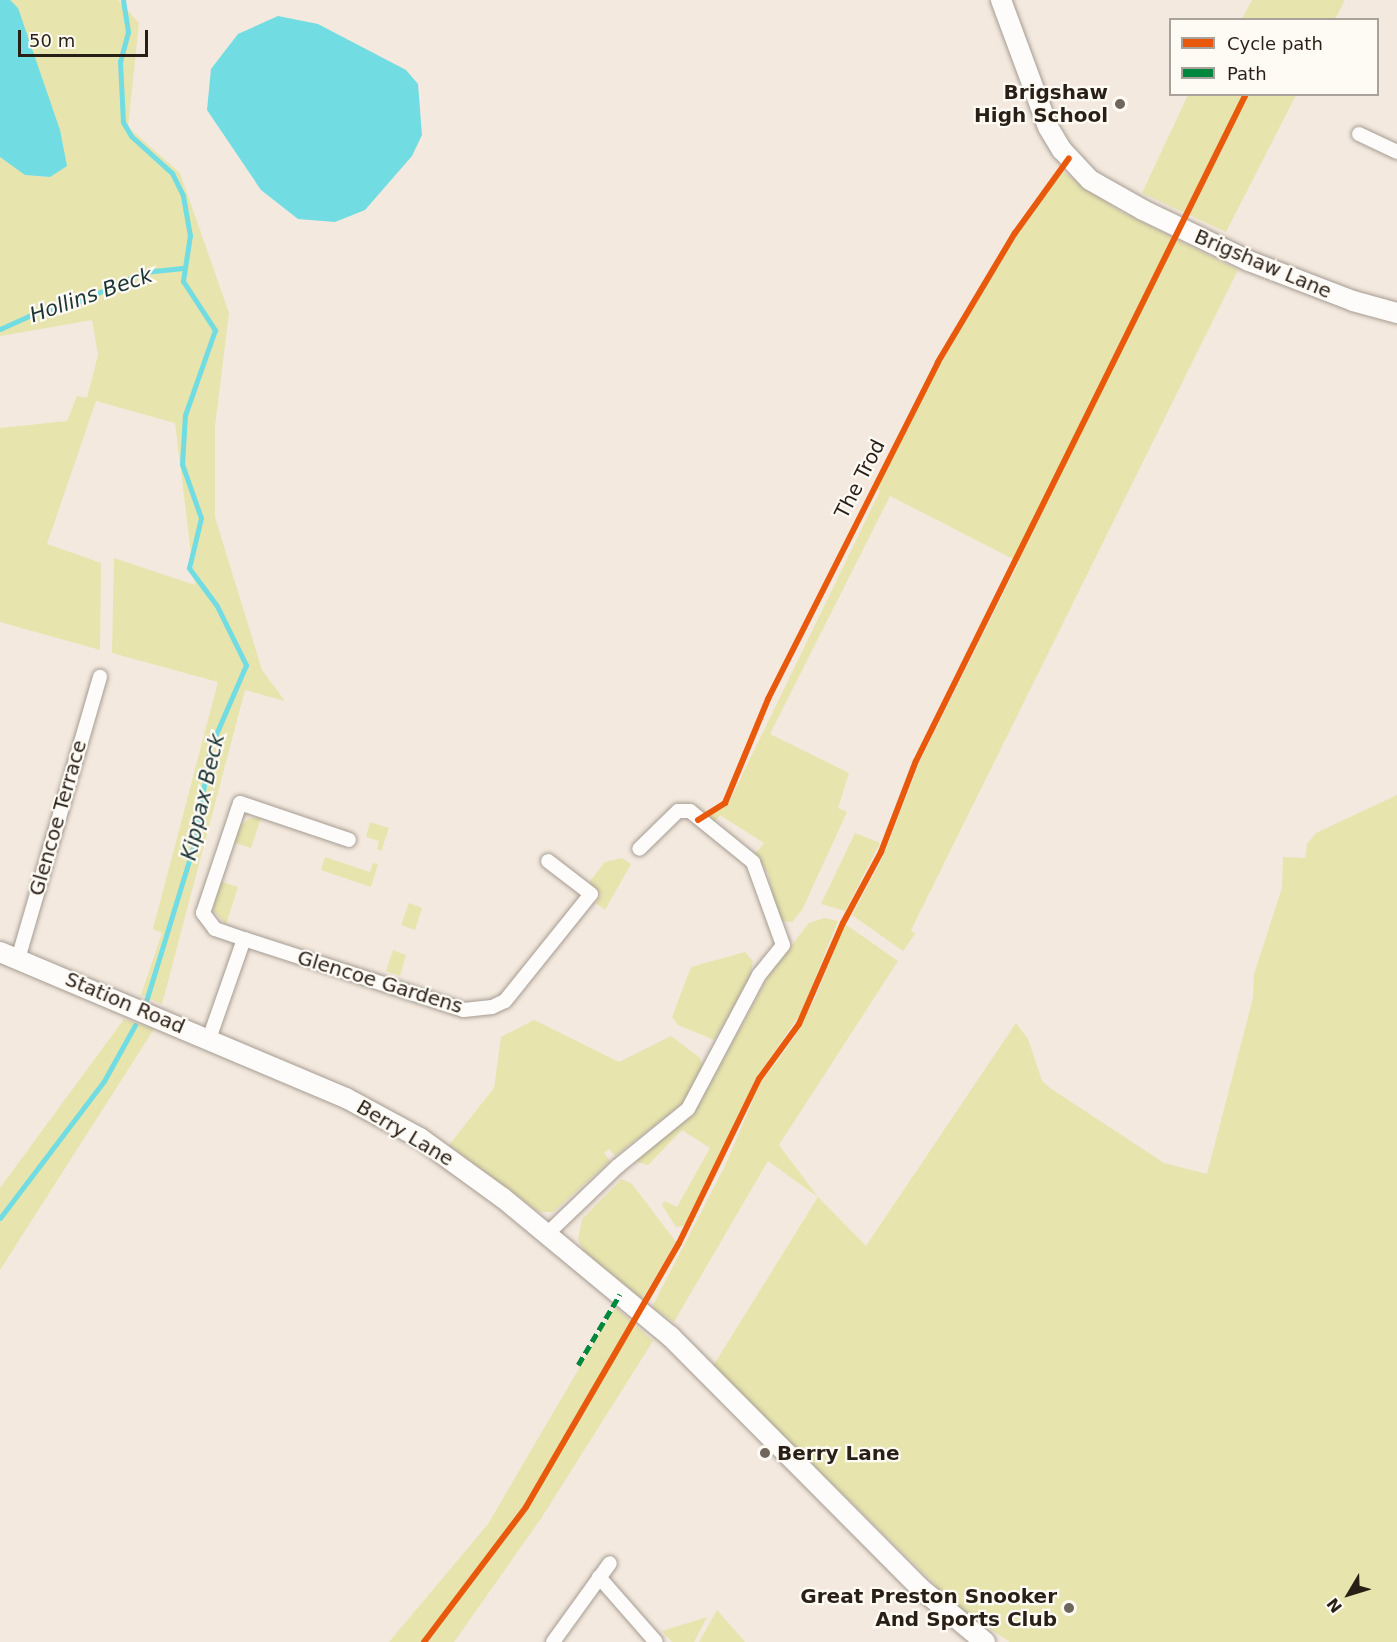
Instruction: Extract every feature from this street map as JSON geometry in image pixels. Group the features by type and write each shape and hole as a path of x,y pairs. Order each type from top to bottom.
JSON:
{"street":[{"name":"Brigshaw Lane","path":"1001,0 1048,127 1062,150 1090,180 1203,240 1306,284 1397,313"},
{"path":"1359,135 1397,152"},
{"name":"Glencoe Terrace","path":"9,955 100,677"},
{"name":"Glencoe Gardens","path":"349,840 240,803 203,913 215,929 244,939 464,1010 492,1007 515,991 591,894 548,861"},
{"path":"548,1234 618,1166 688,1109 759,975 783,945 753,862 690,811 678,811 639,849"},
{"path":"209,1039 244,939"},
{"name":"Station Road","path":"9,955 249,1055"},
{"name":"Berry Lane","path":"249,1055 387,1118 452,1161 548,1234 670,1336 919,1587 985,1642"},
{"path":"553,1642 610,1563"},
{"path":"600,1576 656,1642"}],"shaded area":[{"path":"10,0 118,0 139,23 128,127 180,173 229,313 215,426 215,517 262,670 285,701 245,690 162,1004 141,995 162,933 153,929 218,682 112,653 114,558 195,585 175,423 96,401 47,544 101,563 100,650 0,622 0,428 67,421 77,396 87,398 98,355 92,320 0,336 0,157 26,175 50,177 32,55 18,8"},
{"path":"1252,0 1345,0 1336,18 1243,18"},
{"path":"1188,96 1295,96 1226,232 1142,193"},
{"path":"1059,169 1118,210 1238,270 911,930 915,934 903,951 852,915 883,857 920,761 1019,562 890,496 770,734 849,773 838,808 847,812 802,910 792,922 783,921 777,915 768,873 755,854 764,843 720,815 713,824 707,817 726,806 732,796 880,491 874,487 938,362 1015,233"},
{"path":"1397,795 1397,1642 1010,1642 960,1609 713,1366 818,1197 866,1246 1016,1023 1028,1039 1042,1081 1050,1088 1164,1163 1207,1174 1253,998 1254,974 1282,888 1283,857 1305,858 1307,844 1316,833"},
{"path":"251,818 261,818 251,848 233,842 239,826"},
{"path":"370,822 389,828 381,851 377,849 379,841 366,837"},
{"path":"855,833 880,843 845,911 821,904"},
{"path":"325,857 370,872 373,863 378,864 371,887 321,870"},
{"path":"622,858 631,864 605,910 596,903 601,894 588,884 605,862"},
{"path":"220,881 238,887 226,924 213,910"},
{"path":"409,903 422,908 415,930 401,925"},
{"path":"824,918 838,921 801,1013 757,1077 684,1226 676,1227 662,1205 664,1201 677,1207 710,1148 682,1130 648,1165 634,1161 693,1115 772,970 809,923"},
{"path":"845,924 898,961 779,1145 818,1197 768,1161 674,1322 652,1307 725,1166 760,1084 792,1041 815,998"},
{"path":"393,950 406,955 400,976 386,971"},
{"path":"745,952 753,961 750,979 714,1040 678,1025 672,1017 691,967"},
{"path":"124,1019 154,1029 0,1270 0,1188"},
{"path":"534,1020 619,1062 671,1036 699,1057 704,1066 683,1103 615,1156 609,1149 604,1153 610,1161 553,1212 539,1212 449,1145 494,1088 501,1037"},
{"path":"622,1179 632,1184 676,1242 642,1299 586,1253 578,1240 582,1219"},
{"path":"615,1307 653,1341 542,1517 454,1642 389,1642 488,1524"},
{"path":"717,1610 745,1642 699,1642"},
{"path":"707,1617 694,1642 672,1642 662,1631"}],"water":[{"path":"0,0 10,0 18,8 60,130 67,166 50,177 25,175 0,157"},
{"path":"278,16 318,24 406,70 418,84 422,135 412,156 365,210 335,222 298,219 261,190 207,110 211,69 238,34"}],"waterway":[{"name":"Kippax Beck","path":"123,0 128,32 120,61 123,122 131,136 172,173 183,196 190,235 183,281 215,330 185,415 182,464 201,518 189,568 217,606 246,665 210,748 195,841 146,1001"},
{"name":"Hollins Beck","path":"0,329 44,309 60,310 144,272 183,268"},
{"name":"Kippax Beck","path":"0,1218 104,1081 135,1025"}],"marked path":[{"path":"578,1365 620,1294"}],"cycle path":[{"path":"424,1642 526,1507 679,1243 759,1079 799,1024 843,923 881,852 916,761 1245,96"},
{"name":"The Trod","path":"698,820 725,803 768,699 938,362 1015,233 1069,158"}],"place":[{"name":"Brigshaw High School","path":"1120,104"},
{"name":"Berry Lane","path":"765,1453"},
{"name":"Great Preston Snooker And Sports Club","path":"1069,1608"}]}
